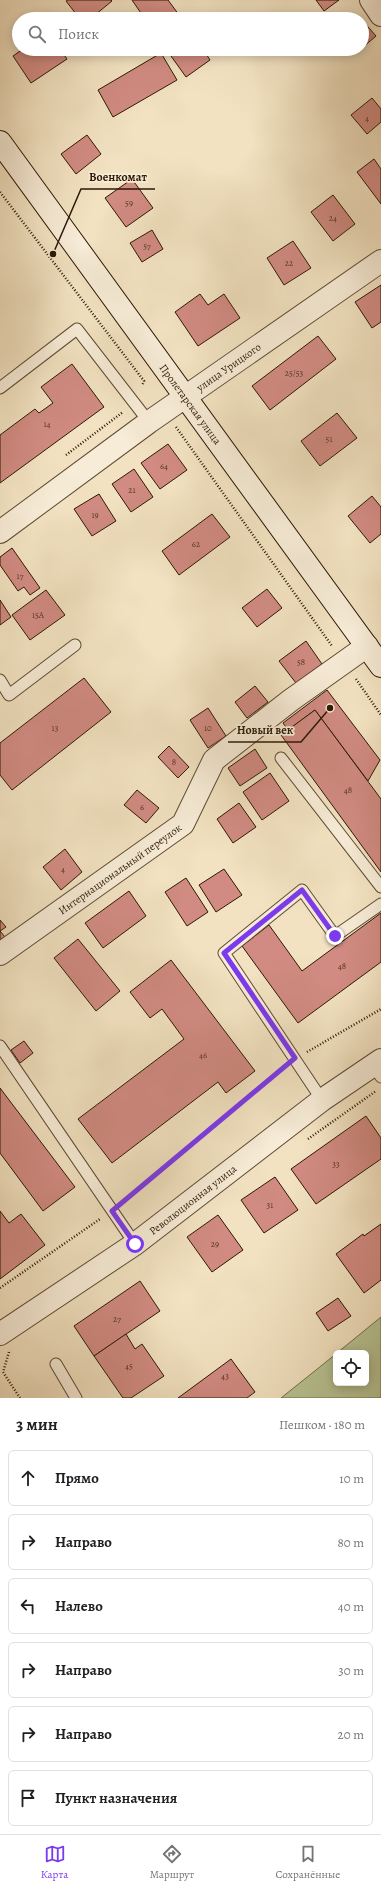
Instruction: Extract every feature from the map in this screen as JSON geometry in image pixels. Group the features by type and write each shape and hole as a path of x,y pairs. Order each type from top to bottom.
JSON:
{"street":[{"path":"371,0 381,16"},
{"name":"Пролетарская улица","path":"0,142 381,666"},
{"name":"улица Урицкого","path":"0,532 148,422 381,261"},
{"name":"Интернациональный переулок","path":"0,954 183,824 214,760 291,700 367,646"},
{"name":"Революционная улица","path":"0,1334 135,1244 322,1100 378,1067"}],"lane":[{"path":"0,388 77,329 148,422"},
{"path":"0,680 9,694 75,645"},
{"path":"281,758 381,887"},
{"path":"322,1100 224,953 302,890 335,936 381,904"},
{"path":"0,1046 135,1244"},
{"path":"56,1364 76,1398"}],"path":[{"path":"0,192 144,381 135,403 60,459"},
{"path":"175,426 381,715"},
{"path":"0,1288 112,1211 295,1058 381,1010"},
{"path":"3,1372 20,1398"}],"green space":[{"path":"381,1317 381,1398 281,1398 333,1356 333,1386 369,1386 369,1350 341,1350"}],"building":[{"path":"132,0 168,0 177,12 140,12"},
{"path":"316,0 339,0 324,11"},
{"path":"66,1 112,1 99,12 75,12"},
{"path":"369,28 376,36 369,42"},
{"path":"13,56 65,56 67,59 31,83"},
{"path":"156,56 163,56 177,80 113,117 98,90"},
{"path":"171,56 207,56 210,60 186,77"},
{"path":"372,98 381,109 381,122 367,134 351,115"},
{"path":"87,135 101,154 76,174 61,154"},
{"path":"374,159 381,169 381,204 357,172"},
{"path":"132,179 153,208 126,227 105,198"},
{"path":"333,195 355,224 333,241 311,212"},
{"path":"152,230 163,249 142,262 130,243"},
{"path":"293,241 311,268 284,285 267,258"},
{"path":"381,285 381,322 372,328 355,302"},
{"path":"200,294 208,305 224,294 240,318 198,346 175,312"},
{"path":"318,336 336,359 270,410 252,386"},
{"path":"72,364 104,407 0,483 0,435 35,409 39,413 53,403 41,387"},
{"path":"337,413 357,438 320,466 301,441"},
{"path":"168,444 187,470 160,489 141,463"},
{"path":"134,469 153,497 131,512 112,484"},
{"path":"99,494 116,521 92,536 74,509"},
{"path":"372,496 381,507 381,534 370,543 348,516"},
{"path":"212,514 230,537 179,575 162,551"},
{"path":"12,548 40,588 30,595 24,587 18,591 0,565 0,557"},
{"path":"267,589 282,608 257,627 242,608"},
{"path":"46,590 65,615 30,640 12,615"},
{"path":"0,600 11,617 0,625"},
{"path":"306,641 322,664 296,683 279,661"},
{"path":"84,678 111,712 12,790 0,775 0,743"},
{"path":"255,686 268,702 247,718 235,702"},
{"path":"327,690 380,760 368,781 315,710 288,730 283,723"},
{"path":"208,708 226,736 208,748 190,720"},
{"path":"315,710 381,799 381,872 281,735"},
{"path":"169,746 189,767 178,778 158,757"},
{"path":"255,749 267,768 240,786 228,768"},
{"path":"270,773 289,801 262,820 243,792"},
{"path":"137,790 159,808 146,823 124,805"},
{"path":"239,803 256,827 233,843 217,819"},
{"path":"65,849 82,872 61,890 43,867"},
{"path":"224,869 242,895 216,912 199,885"},
{"path":"186,878 208,912 187,926 165,892"},
{"path":"129,891 146,916 103,948 85,923"},
{"path":"381,913 381,962 298,1023 242,946 269,925 302,971"},
{"path":"0,920 6,927 0,931"},
{"path":"0,931 5,937 0,941"},
{"path":"78,939 120,991 96,1011 54,958"},
{"path":"171,960 255,1071 226,1093 218,1082 112,1163 78,1119 184,1039 162,1009 150,1018 130,992"},
{"path":"24,1041 33,1053 20,1063 11,1050"},
{"path":"0,1088 75,1187 43,1211 0,1153"},
{"path":"366,1116 381,1138 381,1159 316,1204 291,1169"},
{"path":"275,1177 298,1210 264,1233 241,1200"},
{"path":"0,1211 9,1223 21,1214 45,1245 0,1279"},
{"path":"218,1215 243,1250 212,1272 187,1237"},
{"path":"381,1224 381,1280 364,1293 336,1254 363,1234 364,1236"},
{"path":"140,1281 160,1311 94,1356 74,1326"},
{"path":"338,1298 351,1316 328,1331 316,1313"},
{"path":"126,1334 135,1349 142,1344 164,1376 131,1398 123,1398 94,1356"},
{"path":"231,1359 255,1392 247,1398 178,1398"}],"place":[{"name":"Военкомат","path":"53,254"},
{"name":"Новый век","path":"330,708"}],"route":[{"path":"135,1244 112,1211 295,1058 224,953 302,890 335,936"}]}
